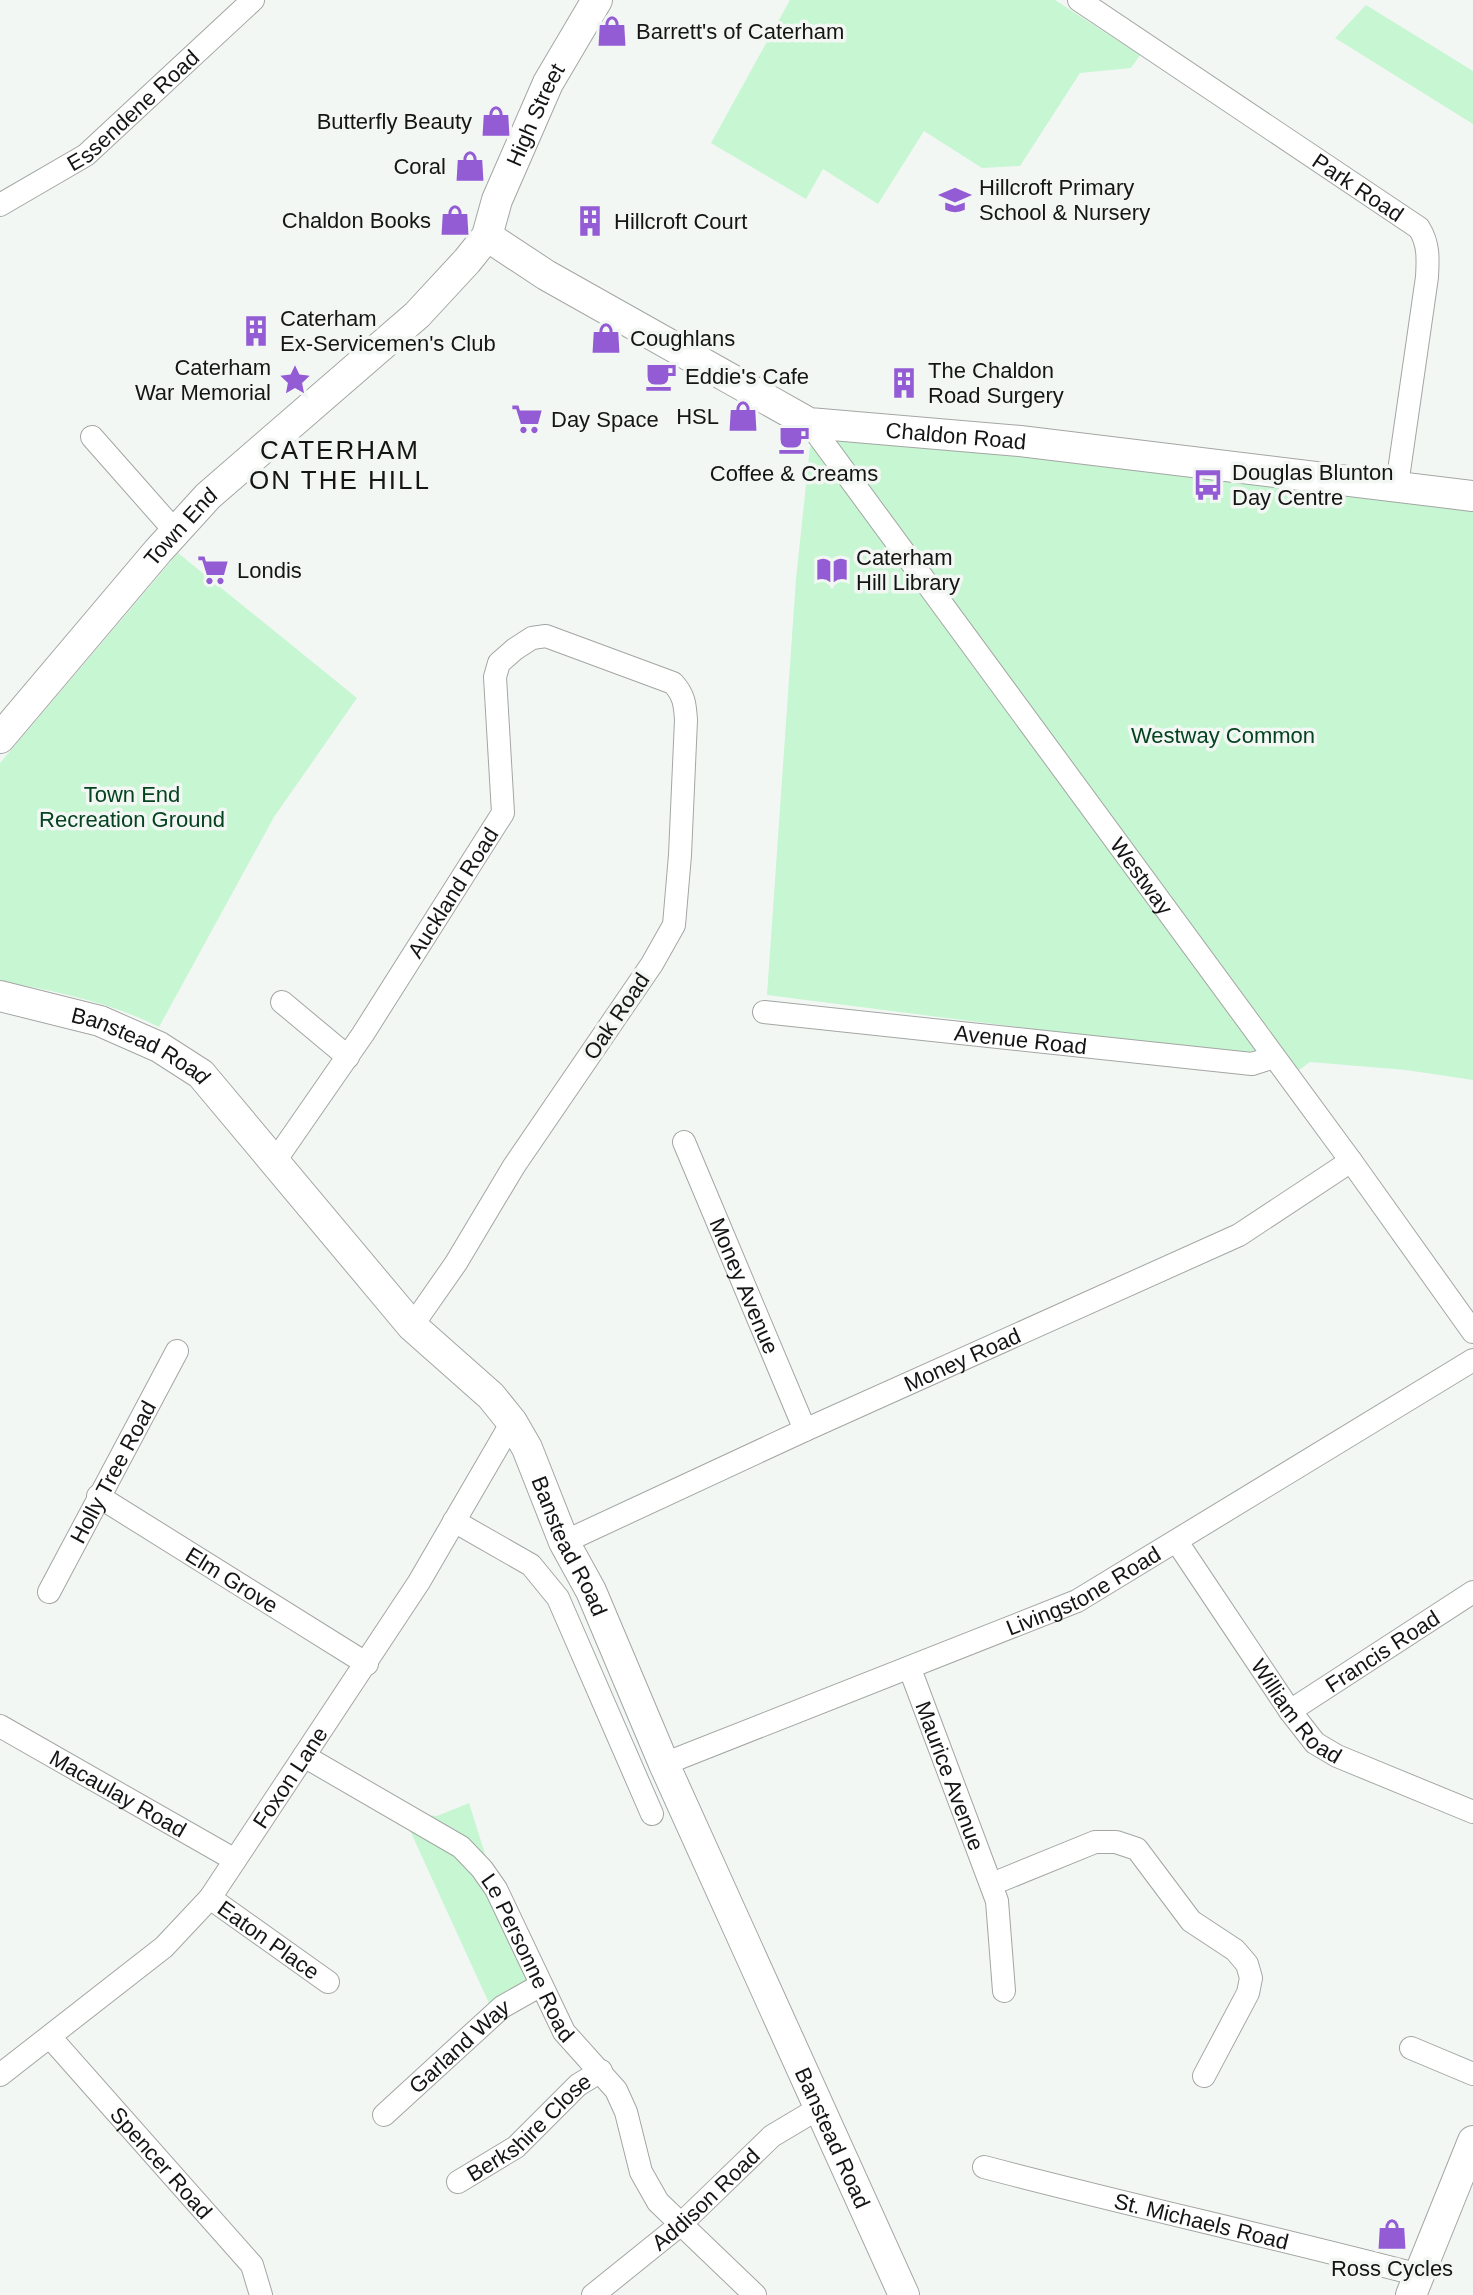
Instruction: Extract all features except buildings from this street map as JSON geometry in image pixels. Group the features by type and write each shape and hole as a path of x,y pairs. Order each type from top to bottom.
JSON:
{"main road":[{"name":"High Street","path":"487,236 497,200 548,83 597,0"},
{"name":"Chaldon Road","path":"487,236 546,275 809,423 1020,441 1473,496"},
{"name":"Town End","path":"0,738 175,531 218,487 417,315 487,236"},
{"name":"Banstead Road","path":"0,996 100,1021 159,1047 201,1074 412,1326 491,1396 512,1422 527,1448 564,1542 591,1591 664,1764 904,2295"},
{"path":"1415,2285 1473,2141"}],"street":[{"name":"Essendene Road","path":"0,205 86,155 253,0"},
{"name":"Park Road","path":"1079,0 1419,228 1426,239 1427,277 1397,485"},
{"name":"Westway","path":"809,423 1473,1332"},
{"path":"92,437 175,531"},
{"name":"Auckland Road","path":"275,1161 348,1057 503,813 495,698 499,663 532,638 546,636 658,677"},
{"name":"Oak Road","path":"412,1326 456,1263 514,1166 652,964 674,925 680,855 685,703 681,691 673,683 658,677"},
{"path":"282,1002 348,1057"},
{"name":"Avenue Road","path":"764,1012 1252,1064 1274,1057"},
{"name":"Money Avenue","path":"684,1142 805,1430"},
{"name":"Money Road","path":"564,1542 1239,1235 1351,1161"},
{"name":"Holly Tree Road","path":"49,1592 177,1351"},
{"name":"Livingstone Road","path":"664,1764 1077,1601 1473,1360"},
{"name":"Foxon Lane","path":"0,2075 164,1947 210,1898 367,1664 512,1422"},
{"name":"Elm Grove","path":"98,1496 367,1664"},
{"path":"454,1521 531,1565 558,1598 652,1814"},
{"name":"William Road","path":"1177,1542 1290,1711 1315,1743 1337,1756 1473,1812"},
{"name":"Francis Road","path":"1290,1711 1473,1592"},
{"name":"Maurice Avenue","path":"910,1669 997,1901 1004,1991"},
{"name":"Macaulay Road","path":"0,1726 235,1860"},
{"name":"Le Personne Road","path":"304,1756 461,1847 482,1869 496,1889 564,2032 616,2090 626,2112 641,2172 658,2202 755,2295"},
{"path":"992,1884 1095,1842 1116,1842 1137,1849 1191,1921 1235,1950 1247,1964 1251,1978 1248,1993 1204,2076"},
{"name":"Eaton Place","path":"210,1898 328,1982"},
{"name":"Garland Way","path":"384,2115 502,2007 541,1985"},
{"name":"Spencer Road","path":"50,2037 252,2265 261,2295"},
{"path":"1411,2048 1473,2074"},
{"name":"Berkshire Close","path":"458,2182 516,2147 578,2085 601,2071"},
{"name":"Addison Road","path":"593,2295 680,2225 772,2136 819,2108"},
{"name":"St. Michaels Road","path":"984,2167 1120,2203 1254,2232 1415,2285"}],"green space":[{"path":"790,0 1055,0 1140,55 1131,68 1080,73 1020,166 982,168 924,131 878,204 823,169 806,199 711,143"},
{"path":"1366,5 1473,71 1473,124 1335,38"},
{"name":"Westway Common","path":"830,434 1473,511 1473,1080 1406,1070 1310,1062 1299,1070 1278,1044 1252,1057 767,995 796,579 810,447"},
{"name":"Town End Recreation Ground","path":"178,553 357,698 274,817 159,1027 101,1004 0,981 0,763"},
{"path":"469,1803 496,1889 541,1985 494,2014 402,1813 437,1816"}],"place":[{"name":"Barrett's of Caterham","path":"612,31"},
{"name":"Butterfly Beauty","path":"496,121"},
{"name":"Coral","path":"470,166"},
{"name":"Hillcroft Primary School & Nursery","path":"955,200"},
{"name":"Chaldon Books","path":"455,220"},
{"name":"Hillcroft Court","path":"590,221"},
{"name":"Caterham Ex-Servicemen's Club","path":"256,331"},
{"name":"Coughlans","path":"606,338"},
{"name":"Eddie's Cafe","path":"661,376"},
{"name":"Caterham War Memorial","path":"295,380"},
{"name":"The Chaldon Road Surgery","path":"904,383"},
{"name":"HSL","path":"743,416"},
{"name":"Day Space","path":"527,419"},
{"name":"Coffee & Creams","path":"794,439"},
{"name":"Douglas Blunton Day Centre","path":"1208,485"},
{"name":"Londis","path":"213,570"},
{"name":"Caterham Hill Library","path":"832,570"},
{"name":"Ross Cycles","path":"1392,2234"}],"district":[{"name":"CATERHAM ON THE HILL","path":"340,465"}]}
